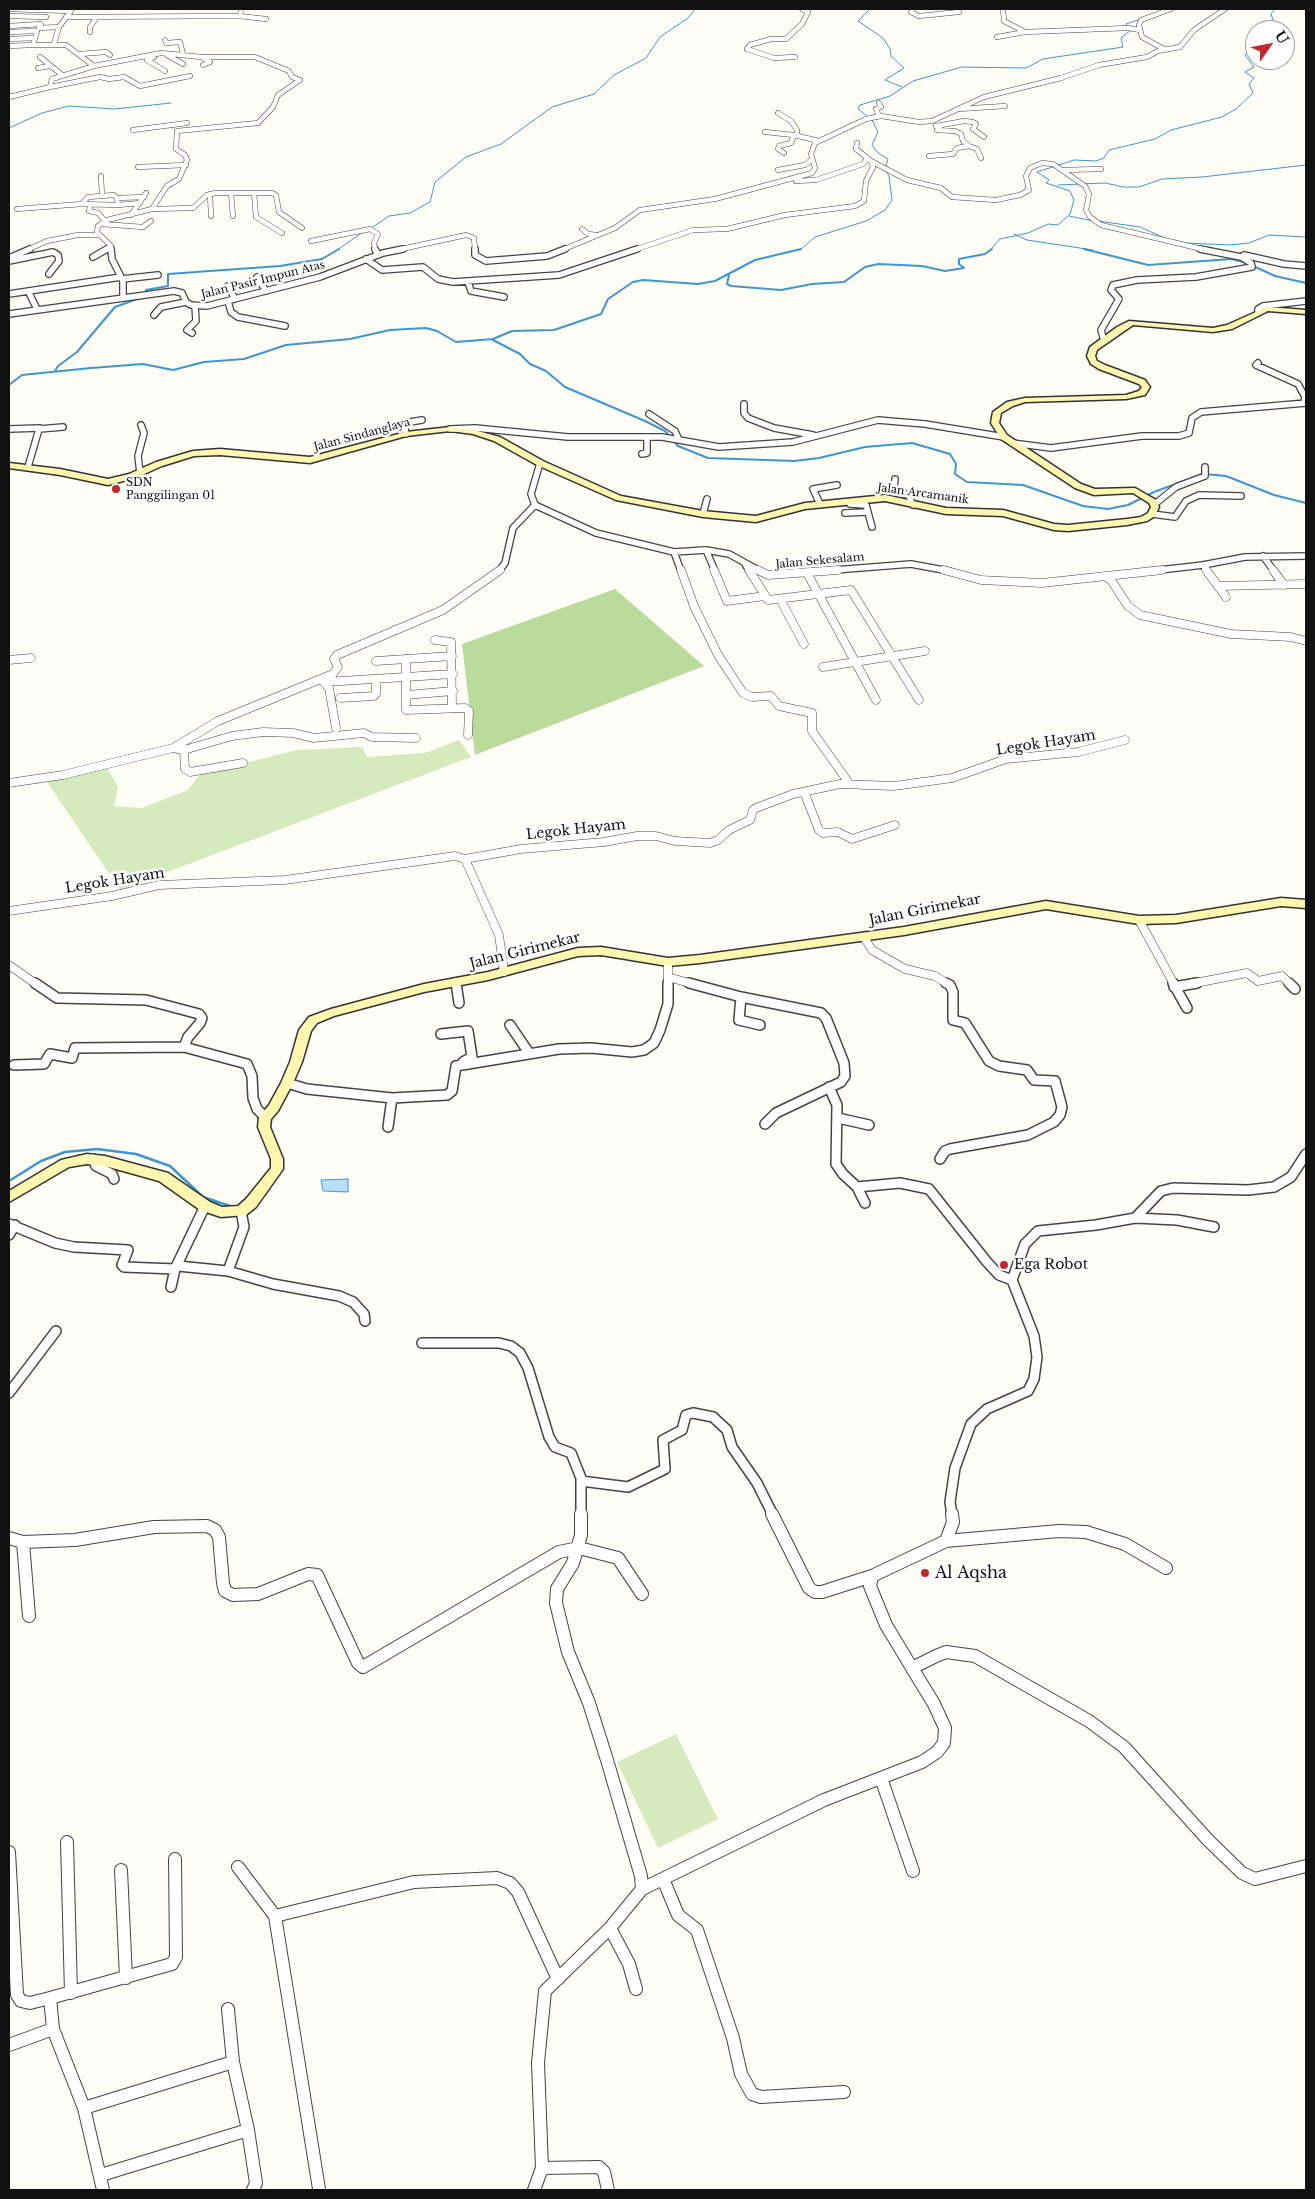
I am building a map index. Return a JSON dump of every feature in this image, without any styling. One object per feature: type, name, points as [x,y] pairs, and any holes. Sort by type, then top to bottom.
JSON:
[{"type":"street","points":[[9,9],[72,10]]},
{"type":"street","points":[[239,16],[242,9]]},
{"type":"street","points":[[795,58],[774,58],[747,49],[771,38],[786,39],[802,24],[808,12],[802,9]]},
{"type":"street","points":[[913,9],[910,11],[915,15],[959,12]]},
{"type":"street","points":[[922,9],[932,15]]},
{"type":"street","points":[[1003,9],[1004,22],[1025,32]]},
{"type":"street","points":[[1164,49],[1142,37],[1139,25],[1141,20],[1171,9]]},
{"type":"street","points":[[919,122],[934,120],[984,97],[1054,80],[1099,65],[1147,57],[1164,49],[1180,47],[1194,30],[1225,9]]},
{"type":"street","points":[[33,45],[39,28],[50,10]]},
{"type":"street","points":[[54,44],[59,27],[72,10]]},
{"type":"street","points":[[140,17],[141,11]]},
{"type":"street","points":[[9,16],[46,16]]},
{"type":"street","points":[[66,17],[239,16],[266,19]]},
{"type":"street","points":[[90,32],[90,27],[96,18]]},
{"type":"street","points":[[9,24],[34,24],[39,28]]},
{"type":"street","points":[[9,32],[59,27]]},
{"type":"street","points":[[997,37],[1025,32],[1140,30]]},
{"type":"street","points":[[9,39],[35,38]]},
{"type":"street","points":[[165,40],[166,43],[180,42],[183,54]]},
{"type":"street","points":[[9,51],[21,49],[24,45]]},
{"type":"street","points":[[9,46],[66,45],[94,66]]},
{"type":"street","points":[[80,54],[106,52],[110,55]]},
{"type":"street","points":[[165,70],[147,60],[165,54],[183,64]]},
{"type":"street","points":[[50,85],[52,79],[94,66],[165,54],[202,57],[256,57],[289,71],[292,77],[300,82],[278,96],[273,107],[258,123],[182,129],[177,132],[176,149],[187,157],[186,164],[181,176],[163,190],[152,209]]},
{"type":"street","points":[[40,57],[62,75]]},
{"type":"street","points":[[202,57],[210,62],[203,64]]},
{"type":"street","points":[[38,68],[50,66]]},
{"type":"street","points":[[9,91],[100,76],[109,79],[124,77],[140,86],[190,76]]},
{"type":"street","points":[[9,97],[50,85]]},
{"type":"street","points":[[879,103],[881,107],[876,109],[879,116]]},
{"type":"street","points":[[956,109],[1004,106]]},
{"type":"street","points":[[934,111],[944,114]]},
{"type":"street","points":[[778,113],[791,121],[797,130],[791,143],[779,146],[778,149],[784,154]]},
{"type":"street","points":[[582,229],[588,234],[597,236],[615,228],[640,210],[704,201],[812,173],[815,168],[811,160],[812,148],[819,141],[872,117],[879,116],[940,127],[970,122],[976,124],[973,129],[984,137]]},
{"type":"street","points":[[132,130],[205,122],[208,122],[209,127]]},
{"type":"street","points":[[940,127],[937,130],[953,131],[961,134],[963,141],[977,149],[981,158]]},
{"type":"street","points":[[765,132],[796,135],[819,141]]},
{"type":"street","points":[[857,143],[855,147],[870,160],[923,189]]},
{"type":"street","points":[[929,156],[952,154],[957,148],[969,146]]},
{"type":"street","points":[[778,170],[805,165],[811,160]]},
{"type":"street","points":[[784,180],[816,180],[860,166],[870,160]]},
{"type":"street","points":[[366,259],[382,270],[418,266],[438,280],[468,282],[558,275],[693,230],[727,229],[785,215],[849,208],[864,201],[866,181],[873,167],[870,160]]},
{"type":"street","points":[[907,180],[936,186],[952,197],[999,200],[1026,193],[1029,190],[1026,176],[1030,168],[1042,163],[1058,168],[1086,186],[1089,194],[1086,210],[1090,217],[1101,225],[1166,242],[1234,256],[1248,260],[1252,267],[1196,277],[1113,284],[1111,290],[1119,299],[1101,330],[1104,341]]},
{"type":"street","points":[[138,167],[186,164]]},
{"type":"street","points":[[1058,168],[1102,169]]},
{"type":"street","points":[[101,176],[102,196]]},
{"type":"street","points":[[231,192],[233,216]]},
{"type":"street","points":[[124,297],[121,278],[112,259],[111,246],[96,228],[103,222],[152,209],[193,208],[210,194],[231,192],[275,194],[279,212],[302,228]]},
{"type":"street","points":[[254,193],[256,217],[282,233]]},
{"type":"street","points":[[82,204],[88,194],[114,195],[117,198],[145,194],[131,215]]},
{"type":"street","points":[[210,194],[211,216]]},
{"type":"street","points":[[117,198],[118,205]]},
{"type":"street","points":[[17,209],[82,204],[90,206],[140,203]]},
{"type":"street","points":[[90,206],[89,211],[98,213],[103,222]]},
{"type":"street","points":[[103,222],[143,227],[147,226],[151,221]]},
{"type":"street","points":[[311,241],[370,229],[378,234],[374,243],[375,252],[378,255]]},
{"type":"street","points":[[9,259],[47,241],[78,235],[100,235]]},
{"type":"street","name":"Jalan Pasir Impun Atas","points":[[9,314],[174,290],[184,295],[186,302],[195,306],[228,301],[320,278],[378,255],[466,235],[474,238],[475,255],[480,259],[491,261],[547,256],[597,236]]},
{"type":"street","points":[[93,257],[111,246]]},
{"type":"street","points":[[9,259],[53,252],[58,255],[59,261],[48,274]]},
{"type":"street","points":[[1234,256],[1247,255],[1281,264],[1306,266]]},
{"type":"street","points":[[9,294],[121,278],[158,275]]},
{"type":"street","points":[[257,276],[266,291]]},
{"type":"street","points":[[468,282],[471,291],[504,297]]},
{"type":"street","points":[[228,286],[235,299]]},
{"type":"street","points":[[30,295],[37,309]]},
{"type":"street","points":[[228,301],[231,312],[238,316],[285,326]]},
{"type":"street","points":[[1258,312],[1258,309],[1263,306],[1306,301]]},
{"type":"street","points":[[154,315],[161,307],[186,302]]},
{"type":"street","points":[[192,333],[187,330],[196,321],[195,306]]},
{"type":"street","points":[[1155,504],[1143,494],[1135,491],[1094,492],[1086,490],[1004,437],[998,430],[994,419],[997,412],[1010,404],[1039,399],[1126,397],[1142,393],[1146,389],[1146,384],[1135,378],[1110,371],[1094,362],[1090,356],[1091,352],[1104,341],[1132,323],[1213,330],[1229,327],[1258,312],[1274,308],[1306,312]]},
{"type":"street","points":[[1012,443],[1051,448],[1142,436],[1179,436],[1189,433],[1192,418],[1201,412],[1305,403],[1305,397],[1298,384],[1256,366],[1258,363]]},
{"type":"street","points":[[744,404],[744,413],[752,419],[781,430],[814,435]]},
{"type":"street","points":[[649,414],[675,431],[680,440]]},
{"type":"street","points":[[406,434],[404,423],[422,420]]},
{"type":"street","points":[[450,429],[476,428],[568,437],[647,437],[680,440],[719,448],[793,442],[814,435],[878,420],[925,424],[1004,437]]},
{"type":"street","points":[[140,473],[138,456],[144,433],[141,425]]},
{"type":"street","points":[[9,429],[63,427]]},
{"type":"street","points":[[28,467],[40,428]]},
{"type":"street","name":"Jalan Sindanglaya","points":[[9,466],[28,467],[108,482],[140,473],[172,459],[208,452],[310,460],[406,434],[450,429],[485,434],[540,463]]},
{"type":"street","points":[[642,454],[647,453],[647,437]]},
{"type":"street","points":[[9,783],[63,775],[173,748],[218,721],[322,681],[337,671],[337,664],[334,659],[343,651],[370,642],[398,627],[443,610],[498,573],[504,563],[513,528],[536,506],[531,494],[540,463]]},
{"type":"street","name":"Jalan Arcamanik","points":[[540,463],[618,498],[741,519],[756,518],[820,504],[885,498],[912,505],[957,512],[1003,513],[1054,527],[1068,528],[1137,521],[1152,514]]},
{"type":"street","points":[[1205,467],[1205,476],[1176,487],[1155,504],[1152,514],[1175,517],[1186,501],[1199,495],[1241,496]]},
{"type":"street","points":[[895,479],[894,488],[909,496],[912,505]]},
{"type":"street","points":[[820,504],[813,489],[837,484]]},
{"type":"street","points":[[703,514],[707,499]]},
{"type":"street","points":[[838,502],[841,504],[865,504],[872,527]]},
{"type":"street","name":"Jalan Sekesalam","points":[[536,506],[596,533],[674,552],[706,550],[729,554],[768,575],[911,564],[935,567],[987,580],[1042,583],[1203,565],[1239,558],[1306,556]]},
{"type":"street","points":[[845,513],[868,512]]},
{"type":"street","points":[[706,550],[727,600],[731,602],[765,596]]},
{"type":"street","points":[[674,552],[694,606],[718,654],[743,693],[752,697],[771,696],[779,706],[812,712],[812,731],[849,784]]},
{"type":"street","points":[[1263,556],[1284,585]]},
{"type":"street","points":[[744,562],[768,600],[851,590],[919,700]]},
{"type":"street","points":[[1203,565],[1220,586],[1226,597]]},
{"type":"street","points":[[807,573],[876,700]]},
{"type":"street","points":[[1104,576],[1111,580],[1121,592],[1128,606],[1140,615],[1251,637],[1290,637],[1306,641]]},
{"type":"street","points":[[1220,586],[1306,584]]},
{"type":"street","points":[[780,599],[804,644]]},
{"type":"street","points":[[435,640],[451,642],[453,674],[452,708]]},
{"type":"street","points":[[823,667],[925,651]]},
{"type":"street","points":[[376,661],[452,656]]},
{"type":"street","points":[[9,660],[31,658]]},
{"type":"street","points":[[406,659],[406,710],[465,708],[470,711],[468,735]]},
{"type":"street","points":[[322,681],[453,674]]},
{"type":"street","points":[[340,698],[372,696],[376,694],[376,679]]},
{"type":"street","points":[[322,681],[329,688],[336,728]]},
{"type":"street","points":[[406,695],[453,691]]},
{"type":"street","points":[[173,748],[184,750],[232,736],[263,732],[293,733],[314,738],[364,733],[372,737],[416,738]]},
{"type":"street","name":"Legok Hayam","points":[[9,911],[112,896],[159,885],[285,880],[455,856],[465,859],[472,856],[521,849],[604,842],[637,836],[656,836],[675,841],[710,843],[750,820],[753,810],[760,805],[804,792],[849,784],[894,786],[952,778],[1006,759],[1078,752],[1125,740]]},
{"type":"street","points":[[184,750],[185,769],[190,772],[243,763]]},
{"type":"street","points":[[804,792],[819,830],[823,833],[838,832],[852,839],[895,825]]},
{"type":"street","points":[[465,859],[499,935],[504,972]]},
{"type":"street","name":"Jalan Girimekar","points":[[265,1117],[274,1108],[287,1083],[296,1062],[305,1030],[313,1020],[424,988],[504,972],[591,950],[668,962],[864,937],[1046,905],[1138,920],[1176,919],[1281,902],[1306,904]]},
{"type":"street","points":[[1138,920],[1187,1008]]},
{"type":"street","points":[[864,937],[864,941],[872,950],[905,969],[935,976],[950,986],[953,992],[953,1020],[965,1023],[988,1061],[1000,1066],[1027,1070],[1034,1080],[1055,1081],[1062,1107],[1060,1115],[1054,1122],[1028,1135],[950,1149],[945,1151],[940,1159]]},
{"type":"street","points":[[456,1066],[529,1053],[591,1048],[632,1052],[648,1048],[654,1043],[660,1030],[668,1004],[668,962]]},
{"type":"street","points":[[9,964],[56,998],[146,1000],[199,1014],[202,1018],[200,1023],[188,1037],[184,1047]]},
{"type":"street","points":[[1174,987],[1247,973],[1258,981],[1282,976],[1295,988]]},
{"type":"street","points":[[668,977],[741,997],[824,1015],[844,1063],[845,1076],[841,1082],[776,1113],[765,1124]]},
{"type":"street","points":[[456,982],[459,1003]]},
{"type":"street","points":[[741,997],[739,1020],[760,1025]]},
{"type":"street","points":[[510,1025],[529,1053]]},
{"type":"street","points":[[441,1034],[468,1032],[472,1057],[456,1066]]},
{"type":"street","points":[[9,1198],[66,1163],[93,1159],[163,1177],[205,1206],[221,1212],[242,1211],[272,1178],[277,1169],[277,1159],[264,1127],[265,1117],[257,1109],[253,1098],[252,1076],[247,1064],[184,1047],[75,1048],[72,1058],[50,1054],[44,1064],[14,1065]]},
{"type":"street","points":[[287,1083],[307,1089],[392,1098],[447,1095],[452,1091],[456,1066]]},
{"type":"street","points":[[828,1087],[837,1105],[836,1164],[843,1174],[857,1187],[865,1203]]},
{"type":"street","points":[[388,1127],[392,1098]]},
{"type":"street","points":[[838,1118],[869,1126]]},
{"type":"street","points":[[1135,1218],[1160,1191],[1173,1188],[1248,1190],[1274,1187],[1291,1177],[1301,1158],[1306,1154]]},
{"type":"street","points":[[93,1159],[96,1166],[112,1174],[114,1179]]},
{"type":"street","points":[[857,1187],[916,1184],[929,1189],[999,1275],[1012,1280]]},
{"type":"street","points":[[171,1287],[176,1268],[205,1206]]},
{"type":"street","points":[[228,1271],[242,1233],[244,1218],[242,1211]]},
{"type":"street","points":[[946,1541],[953,1522],[950,1502],[955,1468],[971,1424],[987,1409],[1028,1391],[1034,1379],[1037,1357],[1034,1336],[1012,1280],[1025,1244],[1038,1231],[1096,1225],[1135,1218],[1177,1220],[1214,1227]]},
{"type":"street","points":[[9,1235],[12,1224],[54,1243],[74,1247],[128,1250],[122,1265],[124,1267],[228,1271],[273,1284],[339,1296],[354,1302],[364,1314],[365,1321]]},
{"type":"street","points":[[9,1393],[56,1331]]},
{"type":"street","points":[[422,1342],[499,1343],[511,1346],[520,1353],[528,1368],[540,1400],[549,1437],[555,1447],[571,1454],[581,1481],[583,1514],[579,1548],[557,1589],[556,1603],[568,1652],[589,1703],[607,1760],[642,1889]]},
{"type":"street","points":[[581,1481],[628,1487],[665,1470],[663,1440],[682,1430],[686,1415],[693,1414],[713,1417],[727,1430],[732,1447],[757,1483],[809,1588],[815,1592],[822,1592],[872,1576],[946,1541],[1059,1531],[1086,1532],[1125,1544],[1166,1568]]},
{"type":"street","points":[[9,1538],[23,1542],[75,1540],[154,1527],[208,1526],[215,1530],[219,1537],[223,1583],[226,1591],[233,1595],[258,1594],[308,1574],[317,1575],[358,1663],[363,1667],[370,1665],[408,1639],[450,1617],[508,1580],[559,1552],[579,1548],[618,1558],[642,1594]]},
{"type":"street","points":[[23,1542],[28,1616]]},
{"type":"street","points":[[534,2190],[542,2168],[538,2063],[545,1991],[610,1928],[642,1889],[824,1800],[922,1762],[937,1752],[944,1743],[945,1728],[941,1718],[880,1611],[870,1586],[872,1576]]},
{"type":"street","points":[[912,1668],[946,1652],[957,1652],[975,1656],[999,1668],[1089,1721],[1124,1747],[1208,1840],[1242,1873],[1255,1879],[1306,1866]]},
{"type":"street","points":[[881,1778],[913,1871]]},
{"type":"street","points":[[66,1842],[71,1993]]},
{"type":"street","points":[[9,1852],[13,1988],[24,2003],[71,1993],[172,1964],[176,1957],[175,1859]]},
{"type":"street","points":[[238,1867],[275,1916],[319,2190]]},
{"type":"street","points":[[120,1870],[126,1978]]},
{"type":"street","points":[[275,1916],[414,1882],[497,1878],[510,1883],[518,1892],[558,1979]]},
{"type":"street","points":[[663,1879],[678,1915],[697,1930],[732,2038],[741,2074],[752,2094],[761,2097],[844,2092]]},
{"type":"street","points":[[610,1928],[629,1964],[636,1990]]},
{"type":"street","points":[[50,1998],[53,2029],[84,2108],[103,2190]]},
{"type":"street","points":[[228,2008],[233,2062],[248,2130],[256,2183],[253,2190]]},
{"type":"street","points":[[9,2045],[53,2029]]},
{"type":"street","points":[[84,2108],[233,2062]]},
{"type":"street","points":[[101,2175],[248,2130]]},
{"type":"street","points":[[542,2168],[575,2169],[598,2167],[604,2172],[608,2190]]},
{"type":"green space","points":[[615,589],[704,666],[475,755],[462,644]]},
{"type":"green space","points":[[459,740],[471,757],[120,890],[47,782],[107,767],[118,787],[114,806],[142,808],[188,790],[200,774],[297,750],[362,747],[367,757],[425,753]]},
{"type":"green space","points":[[676,1734],[718,1819],[658,1848],[617,1762]]},
{"type":"water","points":[[348,1179],[348,1192],[323,1191],[321,1180]]},
{"type":"waterway","points":[[370,229],[389,216],[410,213],[430,202],[435,182],[466,157],[501,144],[552,107],[594,94],[614,75],[646,58],[660,37],[688,18],[695,9]]},
{"type":"waterway","points":[[870,9],[858,21],[883,38],[890,49],[891,56],[904,68],[885,80],[902,87]]},
{"type":"waterway","points":[[1153,15],[1166,9]]},
{"type":"waterway","points":[[1273,20],[1271,14],[1275,9]]},
{"type":"waterway","points":[[800,250],[815,237],[866,221],[885,210],[892,200],[889,176],[885,169],[888,159],[878,153],[872,145],[878,132],[872,120],[858,109],[860,105],[890,96],[913,81],[962,67],[1026,68],[1043,59],[1123,47],[1121,38],[1131,30],[1126,24],[1141,19]]},
{"type":"waterway","points":[[1017,235],[1028,233],[1048,224],[1058,225],[1070,214],[1074,200],[1070,191],[1046,183],[1049,180],[1037,172],[1074,160],[1096,161],[1104,158],[1109,150],[1155,139],[1171,130],[1222,117],[1236,109],[1253,93],[1249,84],[1254,78],[1245,72],[1249,70]]},
{"type":"waterway","points":[[9,128],[42,113],[69,106],[114,109],[171,103]]},
{"type":"waterway","points":[[1058,185],[1105,183],[1124,187],[1139,187],[1162,179],[1202,177],[1306,165]]},
{"type":"waterway","points":[[1069,216],[1093,221]]},
{"type":"waterway","points":[[1098,221],[1140,227],[1167,239]]},
{"type":"waterway","points":[[337,250],[363,232]]},
{"type":"waterway","points":[[990,250],[1000,239],[1017,235]]},
{"type":"waterway","points":[[1017,235],[1027,240],[1093,250]]},
{"type":"waterway","points":[[1187,243],[1229,245],[1249,243],[1269,235],[1306,237]]},
{"type":"waterway","points":[[146,295],[146,290],[168,286],[168,274],[280,266],[322,259],[339,249]]},
{"type":"waterway","points":[[9,385],[22,375],[91,368],[143,364],[173,370],[204,362],[244,359],[286,345],[350,339],[390,330],[426,328],[437,331],[456,342],[493,339],[512,331],[554,330],[601,314],[608,299],[633,282],[643,280],[698,284],[715,281],[755,260],[801,249]]},
{"type":"waterway","points":[[729,275],[727,284],[731,286],[781,290],[812,284],[844,282],[865,267],[878,264],[922,266],[945,271],[964,268],[959,264],[959,259],[985,254],[992,249]]},
{"type":"waterway","points":[[1084,249],[1148,265],[1231,259],[1244,262]]},
{"type":"waterway","points":[[1253,266],[1275,276],[1306,283]]},
{"type":"waterway","points":[[55,371],[58,366],[77,352],[115,307],[140,298]]},
{"type":"waterway","points":[[493,340],[520,354],[530,364],[546,371],[565,387],[645,421],[665,431],[678,446],[708,458],[795,461],[819,458],[865,447],[912,443],[950,454],[956,464],[955,474],[967,482],[1023,485],[1083,506],[1108,509],[1128,505],[1154,492],[1200,475]]},
{"type":"waterway","points":[[1205,474],[1226,476],[1274,495],[1306,503]]},
{"type":"waterway","points":[[9,1181],[41,1161],[65,1152],[97,1149],[136,1154],[170,1166],[203,1197],[233,1207]]},
{"type":"place","name":"SDN Panggilingan 01","points":[[116,489]]},
{"type":"place","name":"Ega Robot","points":[[1004,1265]]},
{"type":"place","name":"Al Aqsha","points":[[925,1573]]}]
